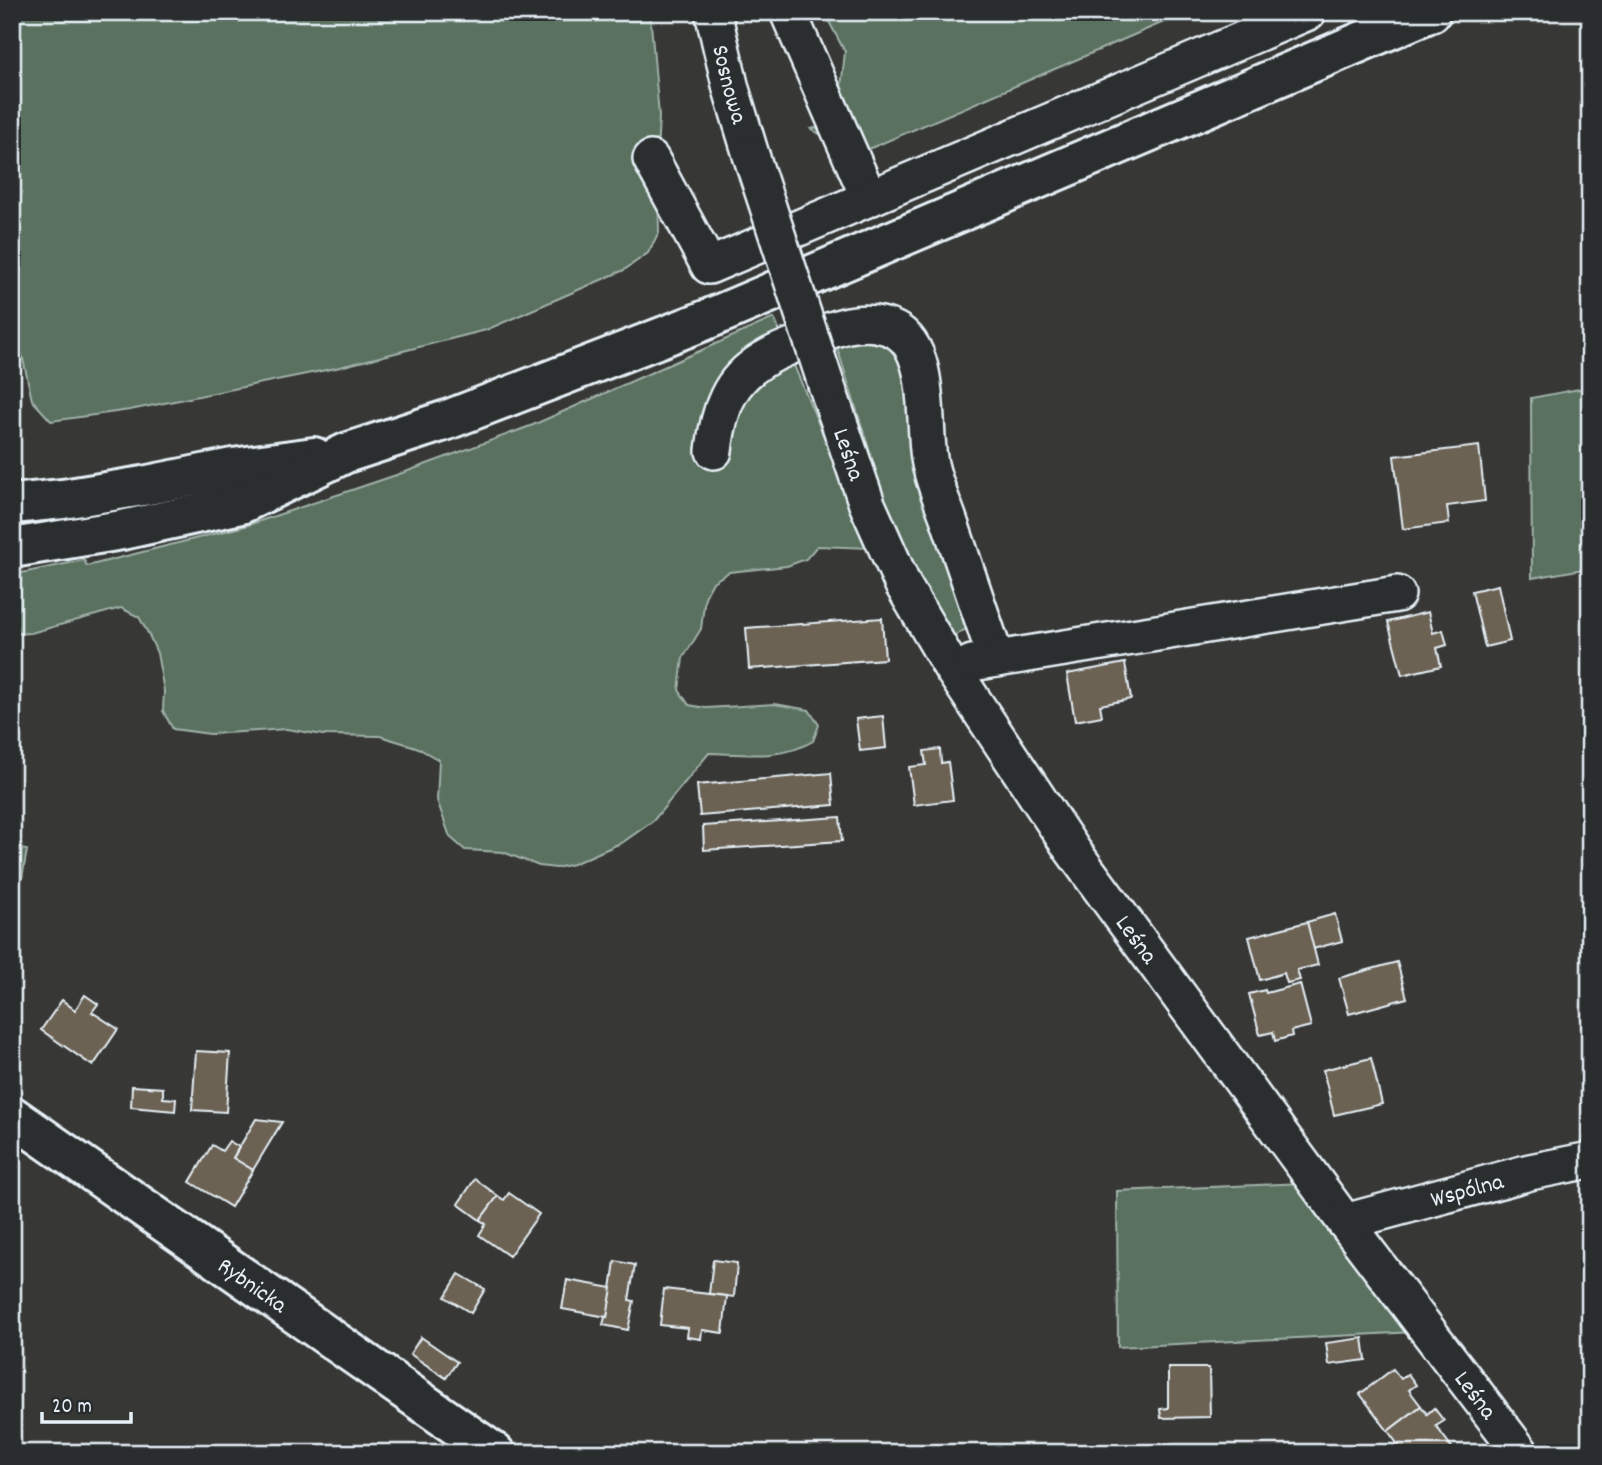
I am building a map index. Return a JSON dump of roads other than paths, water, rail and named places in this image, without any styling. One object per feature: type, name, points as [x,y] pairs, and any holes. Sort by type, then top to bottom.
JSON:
[{"type":"main road","points":[[12,548],[122,530],[241,504],[346,453],[447,420],[701,322],[1431,12]]},
{"type":"main road","points":[[12,504],[63,499],[233,468],[346,453]]},
{"type":"main road","name":"Rybnicka","points":[[12,1116],[495,1453]]},
{"type":"street","name":"Sosnowa","points":[[713,12],[731,89],[751,155],[826,384]]},
{"type":"street","points":[[788,12],[869,198]]},
{"type":"street","points":[[651,159],[709,266],[1308,12]]},
{"type":"street","points":[[714,451],[717,421],[725,399],[743,373],[772,353],[849,323],[874,324],[896,330],[913,345],[922,375],[929,460],[996,659]]},
{"type":"street","name":"Leśna","points":[[826,384],[867,504],[903,585],[951,667],[1073,851],[1345,1222],[1521,1453]]},
{"type":"street","points":[[951,667],[1397,594]]},
{"type":"street","name":"Wspólna","points":[[1345,1222],[1530,1172],[1590,1160]]}]
